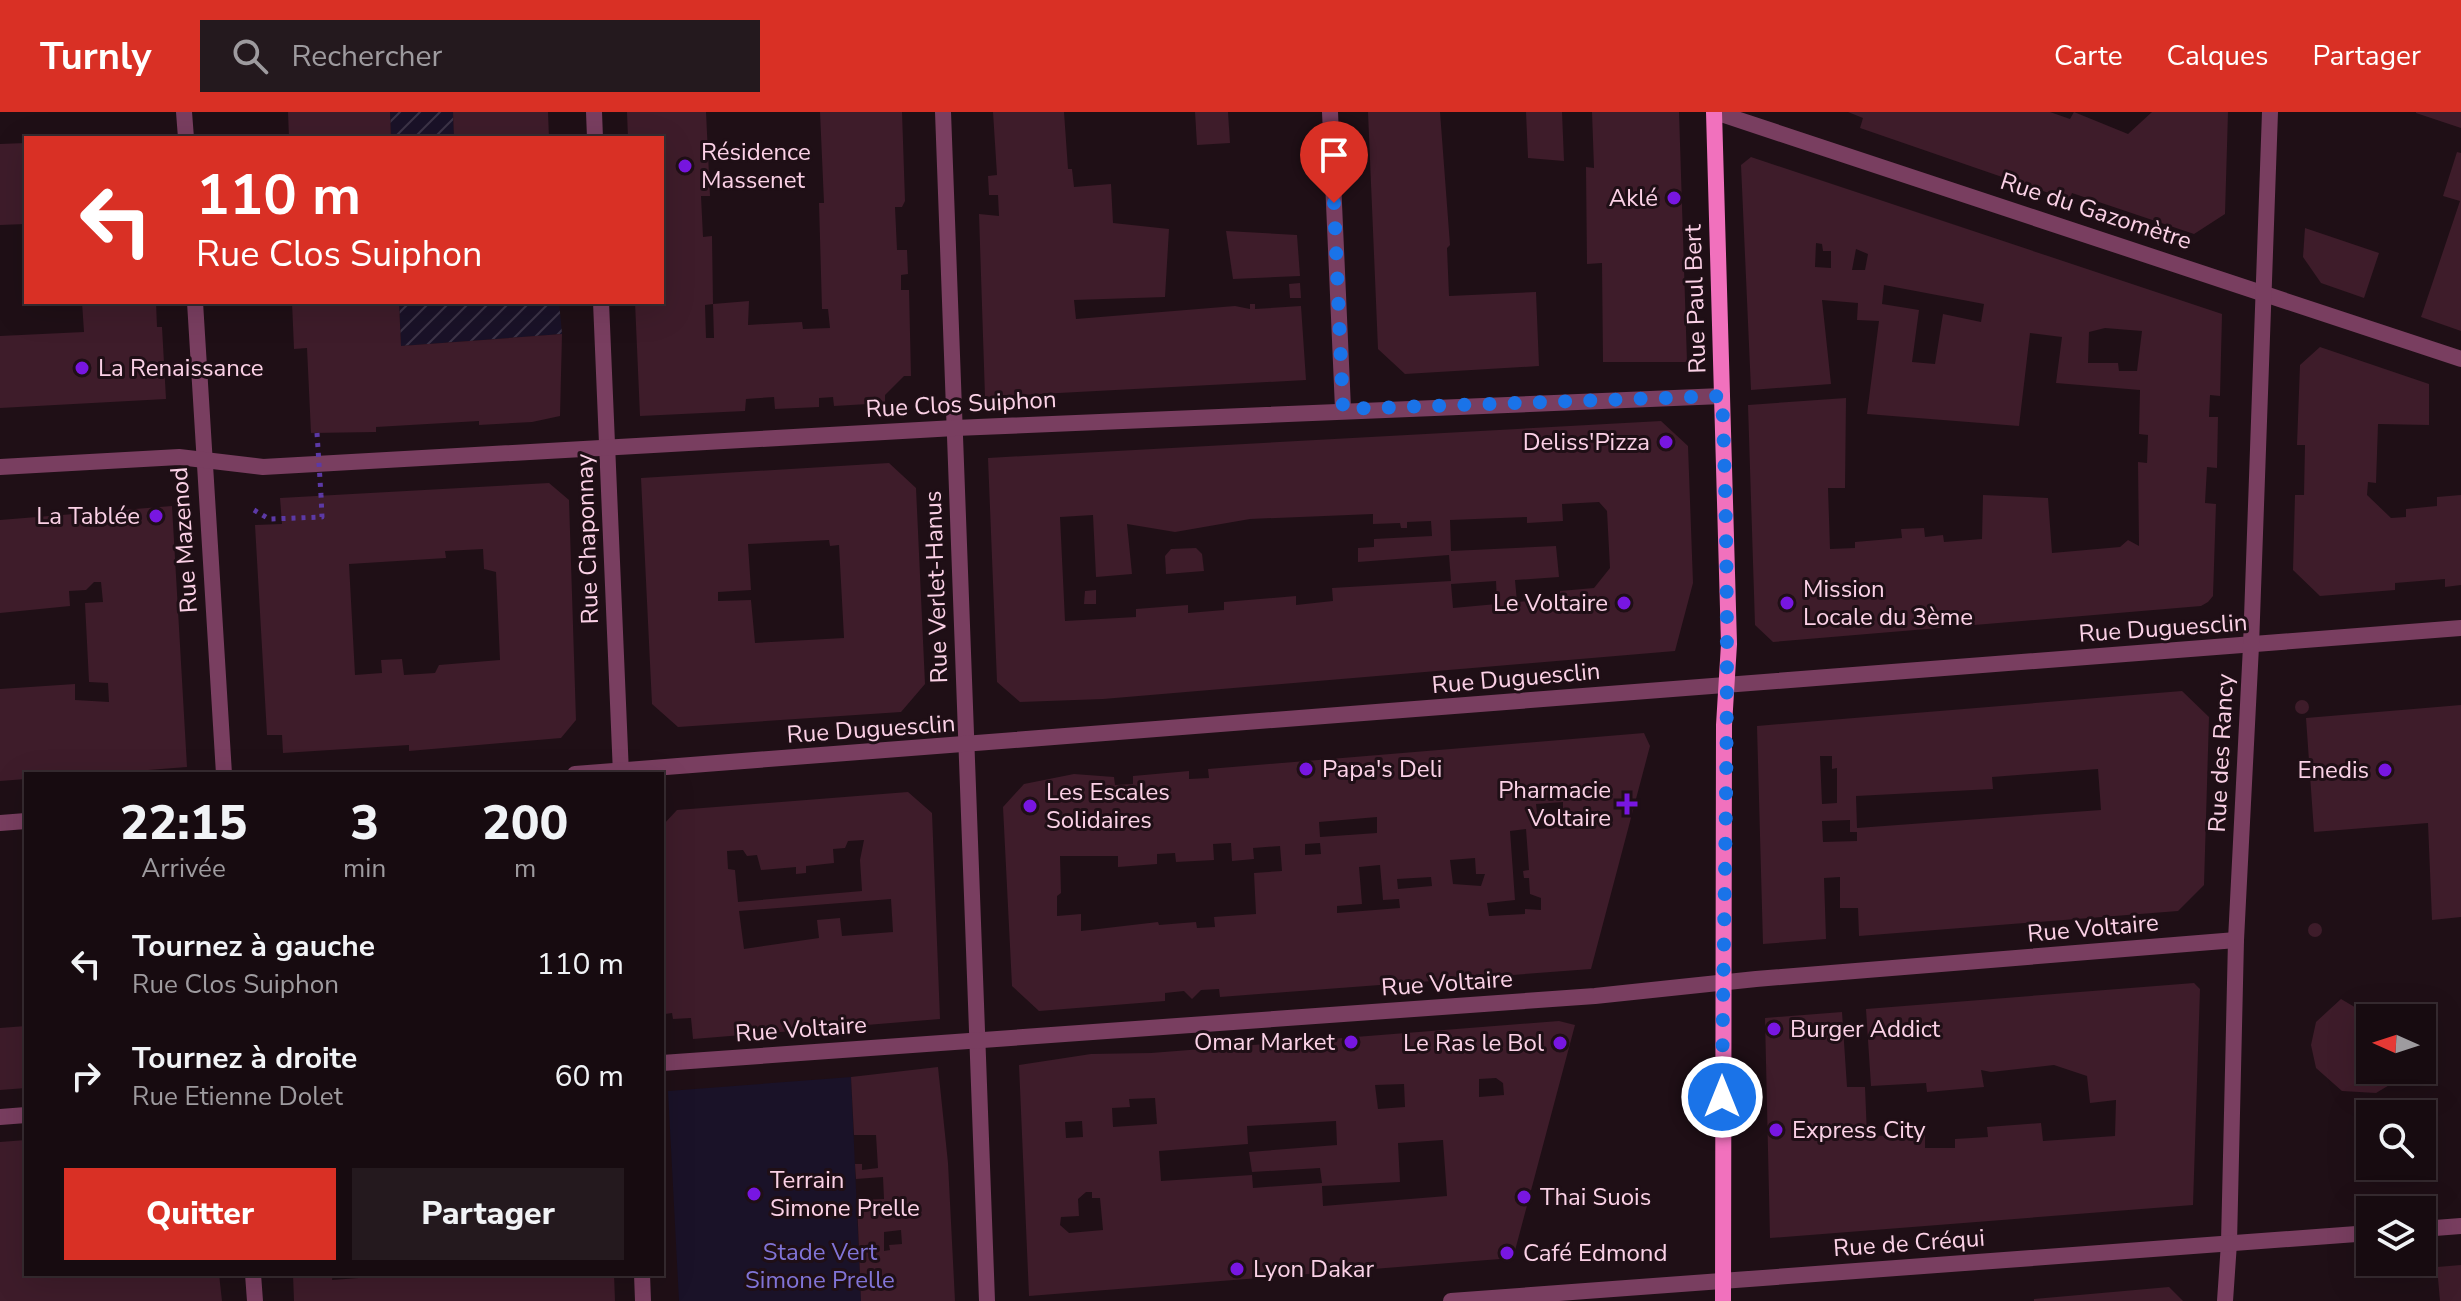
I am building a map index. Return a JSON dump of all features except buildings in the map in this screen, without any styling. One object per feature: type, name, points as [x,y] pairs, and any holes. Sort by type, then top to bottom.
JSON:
[{"type":"street","points":[[184,112],[186,136]]},
{"type":"street","points":[[594,112],[595,136]]},
{"type":"street","name":"Rue Verlet-Hanus","points":[[943,112],[987,1301]]},
{"type":"street","points":[[1330,112],[1343,409]]},
{"type":"street","name":"Rue du Gazomètre","points":[[1714,112],[2461,359]]},
{"type":"street","name":"Rue Paul Bert","points":[[1714,112],[1727,683],[1723,1301]]},
{"type":"street","name":"Rue des Rancy","points":[[2225,1301],[2236,940],[2251,646],[2270,112]]},
{"type":"street","name":"Rue Mazenod","points":[[195,304],[224,772]]},
{"type":"street","name":"Rue Chaponnay","points":[[601,304],[621,772]]},
{"type":"street","name":"Rue Clos Suiphon","points":[[0,467],[179,457],[263,467],[1343,409],[1722,396]]},
{"type":"street","name":"Rue Duguesclin","points":[[621,772],[1727,683],[2461,628]]},
{"type":"street","points":[[0,823],[24,821]]},
{"type":"street","name":"Rue Voltaire","points":[[664,1063],[1595,996],[1723,982],[2236,940]]},
{"type":"street","points":[[0,1117],[24,1115]]},
{"type":"street","points":[[2436,1228],[2461,1226]]},
{"type":"street","name":"Rue de Créqui","points":[[1451,1301],[2356,1234]]},
{"type":"street","points":[[253,1276],[255,1301]]},
{"type":"street","points":[[642,1276],[643,1301]]},
{"type":"path","points":[[254,510],[269,519],[322,517],[317,433]]},
{"type":"green space","points":[[390,112],[453,112],[454,136],[391,136]]},
{"type":"green space","points":[[399,304],[559,304],[562,334],[401,346]]},
{"type":"green space","name":"Stade Vert Simone Prelle","points":[[851,1077],[861,1301],[679,1301],[668,1091]]},
{"type":"place","name":"Résidence Massenet","points":[[685,166]]},
{"type":"place","name":"Aklé","points":[[1674,198]]},
{"type":"place","name":"La Renaissance","points":[[82,368]]},
{"type":"place","name":"Deliss'Pizza","points":[[1666,442]]},
{"type":"place","name":"La Tablée","points":[[156,516]]},
{"type":"place","name":"Le Voltaire","points":[[1624,603]]},
{"type":"place","name":"Mission Locale du 3ème","points":[[1787,603]]},
{"type":"place","name":"Papa's Deli","points":[[1306,769]]},
{"type":"place","name":"Enedis","points":[[2385,770]]},
{"type":"place","name":"Pharmacie Voltaire","points":[[1627,804]]},
{"type":"place","name":"Les Escales Solidaires","points":[[1030,806]]},
{"type":"place","name":"Burger Addict","points":[[1774,1029]]},
{"type":"place","name":"Omar Market","points":[[1351,1042]]},
{"type":"place","name":"Le Ras le Bol","points":[[1560,1043]]},
{"type":"place","name":"Express City","points":[[1776,1130]]},
{"type":"place","name":"Terrain Simone Prelle","points":[[754,1194]]},
{"type":"place","name":"Thai Suois","points":[[1524,1197]]},
{"type":"place","name":"Café Edmond","points":[[1507,1253]]},
{"type":"place","name":"Lyon Dakar","points":[[1237,1269]]},
{"type":"route","points":[[1334,203],[1343,409],[1722,396],[1729,644],[1724,725],[1722,1097]]}]
